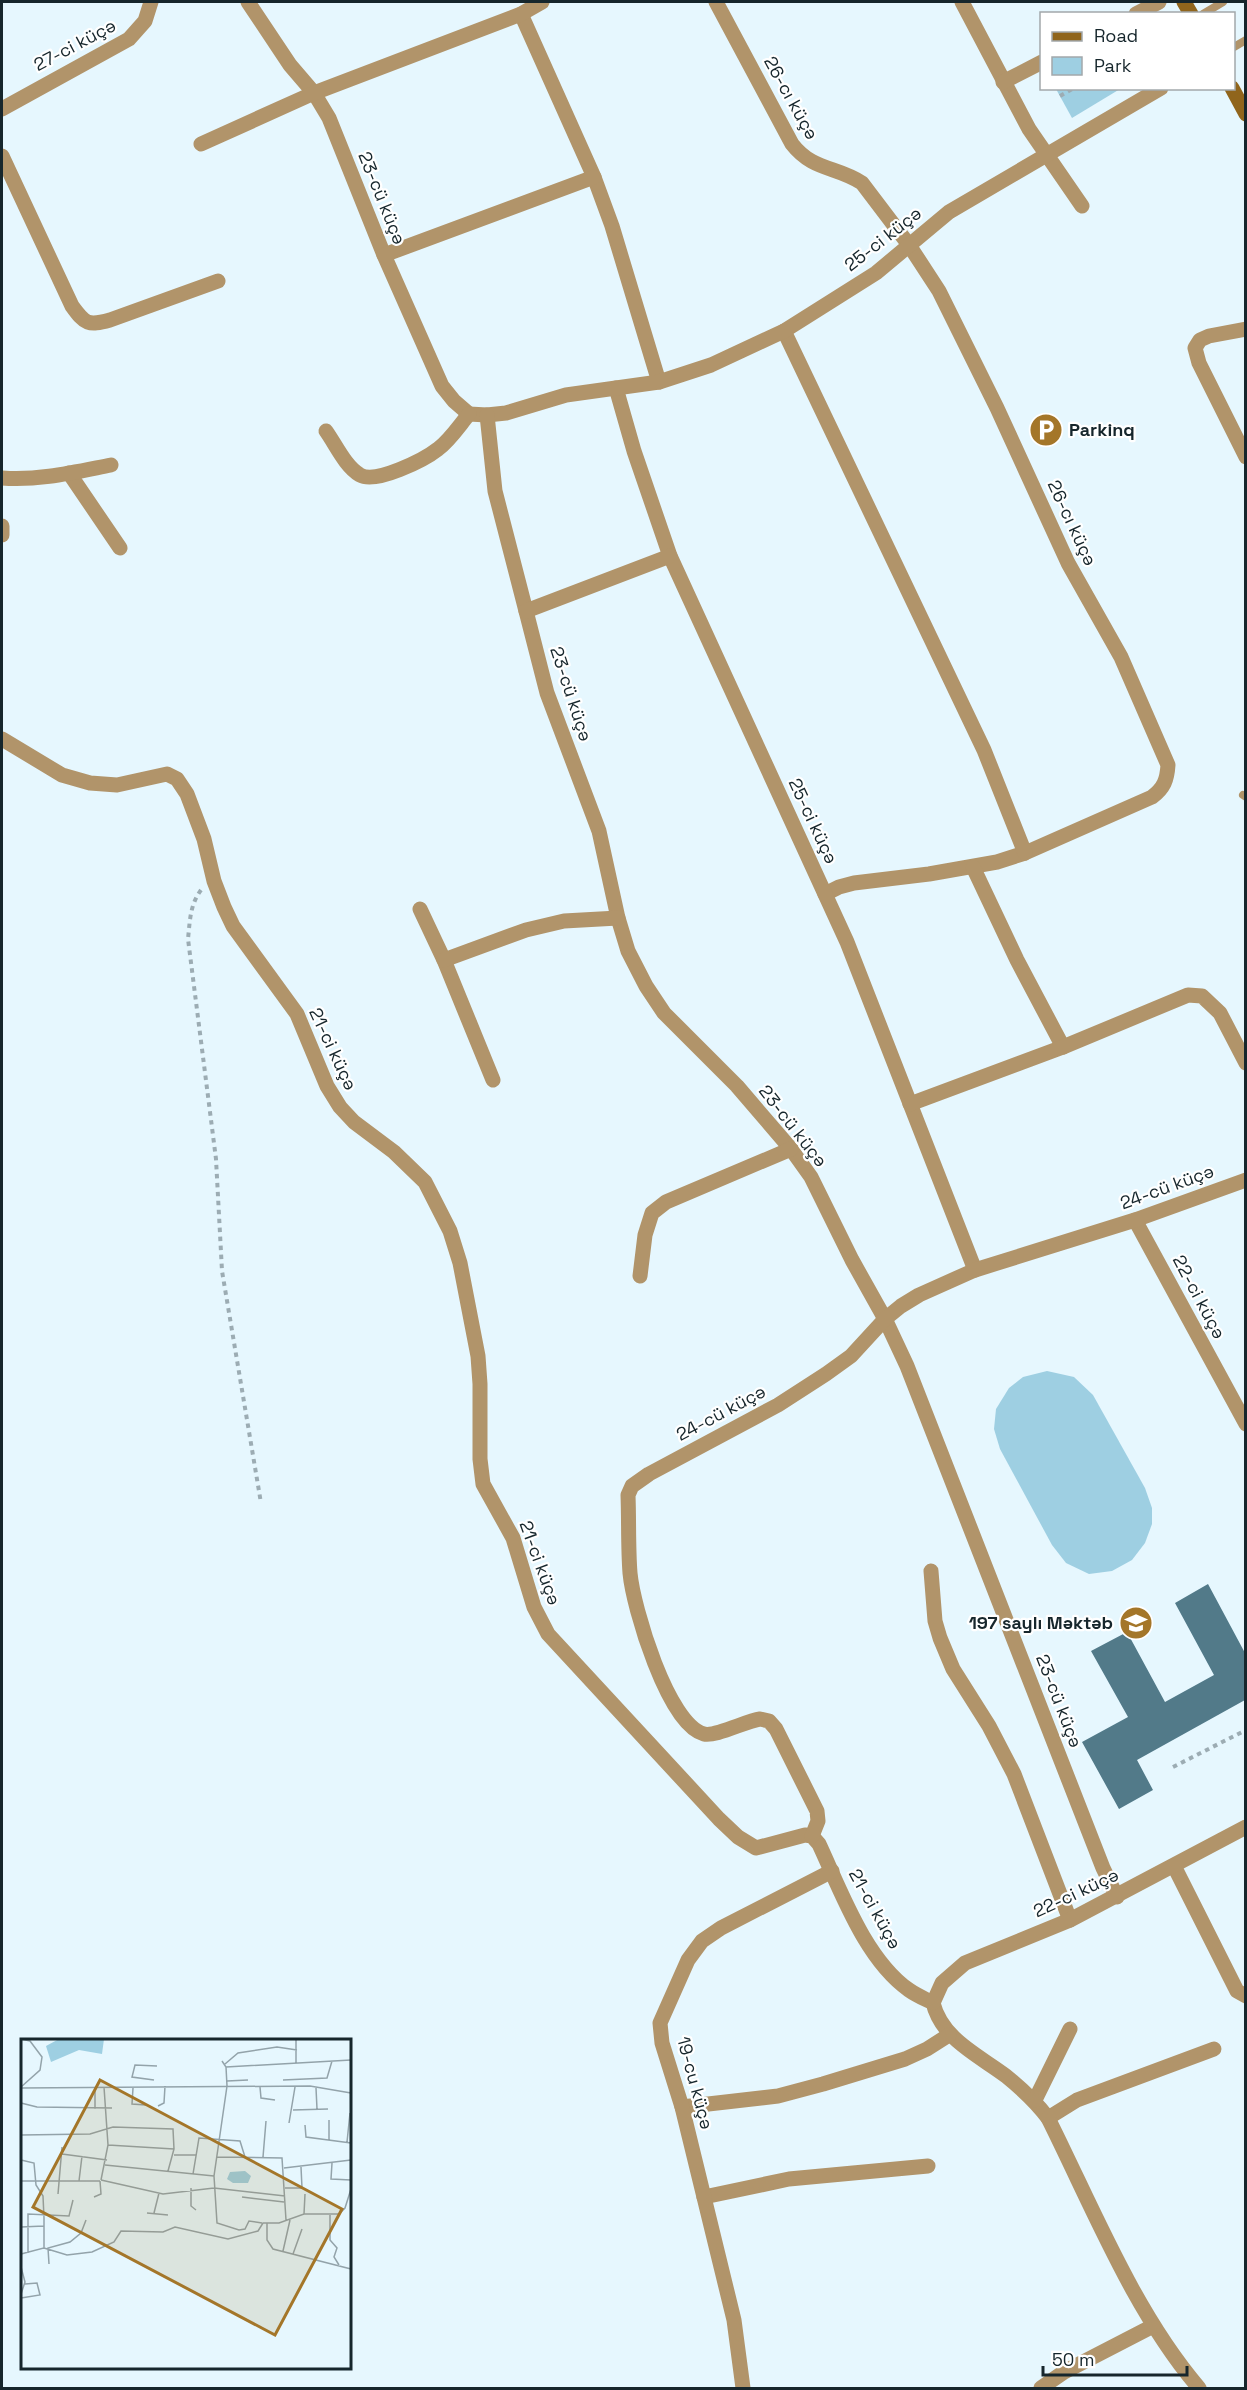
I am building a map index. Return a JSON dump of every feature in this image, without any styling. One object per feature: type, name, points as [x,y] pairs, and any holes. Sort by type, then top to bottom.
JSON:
[{"type":"main road","points":[[1233,90],[1245,114]]},
{"type":"street","name":"27-ci küçə","points":[[2,109],[129,39],[145,21],[151,2]]},
{"type":"street","name":"23-cü küçə","points":[[248,2],[290,65],[314,93],[329,118],[384,255],[442,386],[469,414]]},
{"type":"street","points":[[201,144],[314,93],[521,14],[542,2]]},
{"type":"street","name":"26-cı küçə","points":[[716,2],[792,144],[812,163],[853,177],[862,183],[909,244],[939,291],[978,368],[1068,562],[1121,657],[1168,765],[1167,777],[1162,789],[1152,797],[1025,853],[973,867],[855,883],[825,894]]},
{"type":"street","points":[[962,2],[1045,156],[1082,206]]},
{"type":"street","points":[[1140,12],[1159,2]]},
{"type":"street","points":[[521,14],[594,177],[612,226],[659,382]]},
{"type":"street","points":[[1004,82],[1040,63]]},
{"type":"street","name":"25-ci küçə","points":[[469,414],[486,416],[506,413],[566,395],[659,382],[711,365],[784,331],[893,261],[909,244],[950,212],[1158,90]]},
{"type":"street","points":[[2,156],[72,306],[82,320],[94,324],[110,320],[218,280]]},
{"type":"street","points":[[384,255],[594,177]]},
{"type":"street","points":[[1245,329],[1209,336],[1200,340],[1195,348],[1199,363],[1245,457]]},
{"type":"street","points":[[784,331],[984,750],[1025,853]]},
{"type":"street","name":"25-ci küçə","points":[[616,388],[634,451],[670,556],[847,942],[975,1270]]},
{"type":"street","points":[[326,430],[351,468],[363,476],[376,478],[414,463],[438,450],[469,414]]},
{"type":"street","name":"23-cü küçə","points":[[486,416],[495,491],[547,693],[599,831],[618,918],[628,951],[646,986],[664,1013],[737,1086],[791,1149],[811,1177],[885,1319],[907,1366],[1103,1868],[1117,1896]]},
{"type":"street","points":[[2,478],[16,479],[69,473],[111,465]]},
{"type":"street","points":[[69,473],[120,548]]},
{"type":"street","points":[[2,526],[2,535]]},
{"type":"street","points":[[526,611],[670,556]]},
{"type":"street","name":"21-ci küçə","points":[[2,740],[62,775],[90,783],[117,785],[167,774],[177,779],[187,794],[204,839],[214,881],[233,926],[297,1014],[327,1086],[340,1107],[354,1122],[394,1152],[425,1182],[447,1223],[460,1263],[478,1356],[480,1459],[483,1484],[513,1538],[534,1607],[548,1634],[738,1837],[756,1848],[799,1836],[812,1836],[819,1844],[863,1935],[883,1965],[908,1989],[933,2003]]},
{"type":"street","points":[[973,867],[1017,960],[1064,1047]]},
{"type":"street","points":[[420,909],[444,960],[493,1080]]},
{"type":"street","points":[[444,960],[526,930],[564,921],[618,918]]},
{"type":"street","points":[[910,1104],[1064,1047],[1188,995],[1202,996],[1220,1012],[1245,1063]]},
{"type":"street","points":[[640,1276],[645,1235],[652,1213],[666,1202],[791,1149]]},
{"type":"street","name":"24-cü küçə","points":[[812,1836],[818,1821],[817,1811],[776,1729],[769,1721],[760,1719],[707,1736],[694,1731],[664,1687],[646,1642],[630,1575],[628,1495],[632,1486],[649,1474],[778,1405],[826,1374],[851,1356],[885,1319],[919,1295],[975,1270],[1135,1220],[1245,1180]]},
{"type":"street","name":"22-ci küçə","points":[[1135,1220],[1245,1424]]},
{"type":"street","points":[[932,1571],[935,1621],[940,1638],[953,1669],[989,1726],[1014,1774],[1070,1920]]},
{"type":"street","name":"22-ci küçə","points":[[933,2003],[942,1983],[965,1963],[1070,1920],[1245,1827]]},
{"type":"street","points":[[1174,1866],[1237,1991],[1245,1996]]},
{"type":"street","name":"19-cu küçə","points":[[743,2388],[734,2320],[681,2107],[662,2043],[660,2023],[688,1960],[702,1941],[721,1928],[832,1871]]},
{"type":"street","points":[[933,2003],[937,2019],[949,2035],[1035,2100],[1048,2118],[1138,2301],[1178,2364],[1199,2388]]},
{"type":"street","points":[[1035,2100],[1070,2029]]},
{"type":"street","points":[[681,2107],[778,2096],[823,2084],[905,2059],[949,2035]]},
{"type":"street","points":[[1048,2118],[1086,2097],[1214,2049]]},
{"type":"street","points":[[704,2197],[789,2179],[928,2166]]},
{"type":"street","points":[[1041,2388],[1064,2372],[1153,2326]]},
{"type":"lane","points":[[1206,12],[1223,2]]},
{"type":"path","points":[[1060,96],[1070,90]]},
{"type":"path","points":[[214,881],[194,900],[188,939],[216,1159],[222,1271],[261,1503]]},
{"type":"path","points":[[1173,1767],[1245,1730]]},
{"type":"green space","points":[[1057,90],[1118,90],[1072,118]]},
{"type":"green space","points":[[1047,1371],[1074,1377],[1093,1395],[1145,1488],[1152,1508],[1152,1524],[1145,1543],[1132,1560],[1112,1571],[1089,1574],[1066,1563],[1052,1545],[1000,1449],[994,1429],[996,1409],[1009,1388],[1023,1377]]},
{"type":"building","points":[[1208,1584],[1245,1653],[1245,1700],[1137,1760],[1153,1790],[1119,1809],[1082,1742],[1128,1717],[1091,1651],[1127,1632],[1165,1702],[1214,1675],[1175,1603]]},
{"type":"place","name":"Parkinq","points":[[1046,430]]},
{"type":"place","name":"197 saylı Məktəb","points":[[1136,1623]]}]
